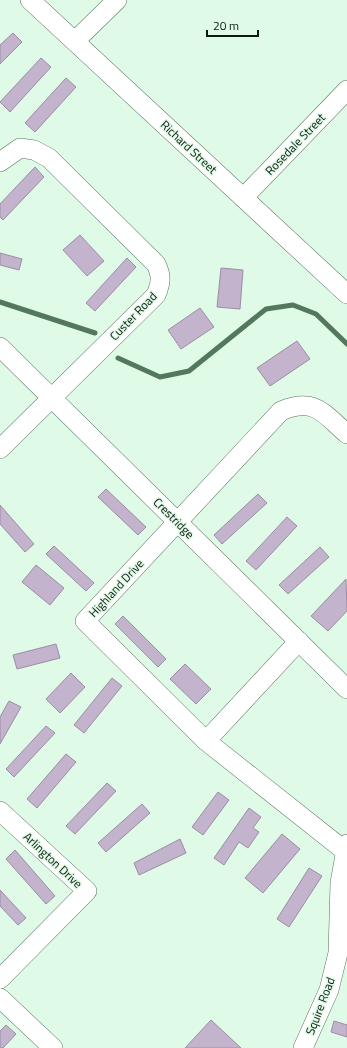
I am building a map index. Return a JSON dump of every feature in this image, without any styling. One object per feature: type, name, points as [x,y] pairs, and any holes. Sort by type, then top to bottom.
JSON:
[{"type":"street","name":"Richard Street","points":[[30,0],[347,294]]},
{"type":"street","points":[[75,42],[117,0]]},
{"type":"street","name":"Rosedale Street","points":[[243,198],[347,90]]},
{"type":"street","name":"Custer Road","points":[[0,449],[156,295],[161,284],[161,273],[156,264],[49,158],[34,150],[20,148],[3,154]]},
{"type":"street","name":"Crestridge","points":[[0,347],[347,689]]},
{"type":"street","name":"Highland Drive","points":[[346,848],[206,741],[85,621],[281,411],[292,406],[304,405],[316,407],[347,434]]},
{"type":"street","points":[[206,741],[299,641]]},
{"type":"street","name":"Arlington Drive","points":[[0,811],[87,891],[0,979]]},
{"type":"street","name":"Squire Road","points":[[303,1048],[329,990],[338,953],[340,883],[346,848]]},
{"type":"street","points":[[0,998],[53,1048]]},
{"type":"building","points":[[13,33],[22,42],[0,64],[0,45]]},
{"type":"building","points":[[41,58],[51,67],[10,112],[0,102]]},
{"type":"building","points":[[66,78],[76,87],[35,132],[25,123]]},
{"type":"building","points":[[35,167],[44,177],[3,220],[0,217],[0,204]]},
{"type":"building","points":[[80,235],[104,261],[87,276],[63,250]]},
{"type":"building","points":[[0,253],[22,259],[19,270],[0,265]]},
{"type":"building","points":[[127,258],[136,267],[95,311],[86,303]]},
{"type":"building","points":[[221,268],[243,270],[240,309],[217,307]]},
{"type":"building","points":[[200,308],[214,327],[181,349],[168,330]]},
{"type":"building","points":[[297,341],[310,359],[270,386],[257,368]]},
{"type":"building","points":[[106,489],[146,527],[138,535],[98,497]]},
{"type":"building","points":[[258,494],[267,503],[222,544],[214,535]]},
{"type":"building","points":[[0,505],[34,544],[25,552],[0,524]]},
{"type":"building","points":[[287,517],[297,526],[256,570],[246,561]]},
{"type":"building","points":[[54,546],[94,583],[86,591],[46,554]]},
{"type":"building","points":[[320,547],[329,557],[288,594],[279,585]]},
{"type":"building","points":[[36,565],[64,588],[50,605],[22,582]]},
{"type":"building","points":[[346,579],[347,611],[328,631],[311,616]]},
{"type":"building","points":[[123,616],[166,659],[158,667],[115,624]]},
{"type":"building","points":[[56,644],[60,658],[17,669],[13,655]]},
{"type":"building","points":[[185,664],[211,689],[196,704],[170,679]]},
{"type":"building","points":[[71,673],[85,687],[60,713],[46,699]]},
{"type":"building","points":[[112,678],[122,686],[84,733],[74,725]]},
{"type":"building","points":[[9,701],[21,707],[0,744],[0,717]]},
{"type":"building","points":[[46,726],[55,733],[14,777],[6,769]]},
{"type":"building","points":[[66,754],[76,762],[37,808],[27,799]]},
{"type":"building","points":[[107,783],[116,791],[75,834],[66,826]]},
{"type":"building","points":[[218,792],[229,800],[203,835],[192,827]]},
{"type":"building","points":[[142,804],[150,813],[106,852],[98,843]]},
{"type":"building","points":[[249,808],[261,817],[253,828],[259,832],[248,848],[239,842],[224,865],[214,858]]},
{"type":"building","points":[[282,834],[300,849],[263,893],[245,878]]},
{"type":"building","points":[[180,839],[186,853],[139,875],[134,863]]},
{"type":"building","points":[[15,850],[55,896],[46,904],[6,859]]},
{"type":"building","points":[[309,868],[322,876],[289,927],[277,919]]},
{"type":"building","points":[[0,890],[26,918],[18,925],[0,906]]},
{"type":"building","points":[[211,1020],[241,1048],[185,1048]]},
{"type":"building","points":[[334,1021],[347,1025],[347,1037],[331,1032]]},
{"type":"building","points":[[6,1025],[16,1034],[3,1048],[0,1048],[0,1031]]},
{"type":"waterway","points":[[0,302],[95,333]]},
{"type":"waterway","points":[[118,358],[160,377],[189,371],[266,309],[293,305],[316,314],[347,344]]}]
